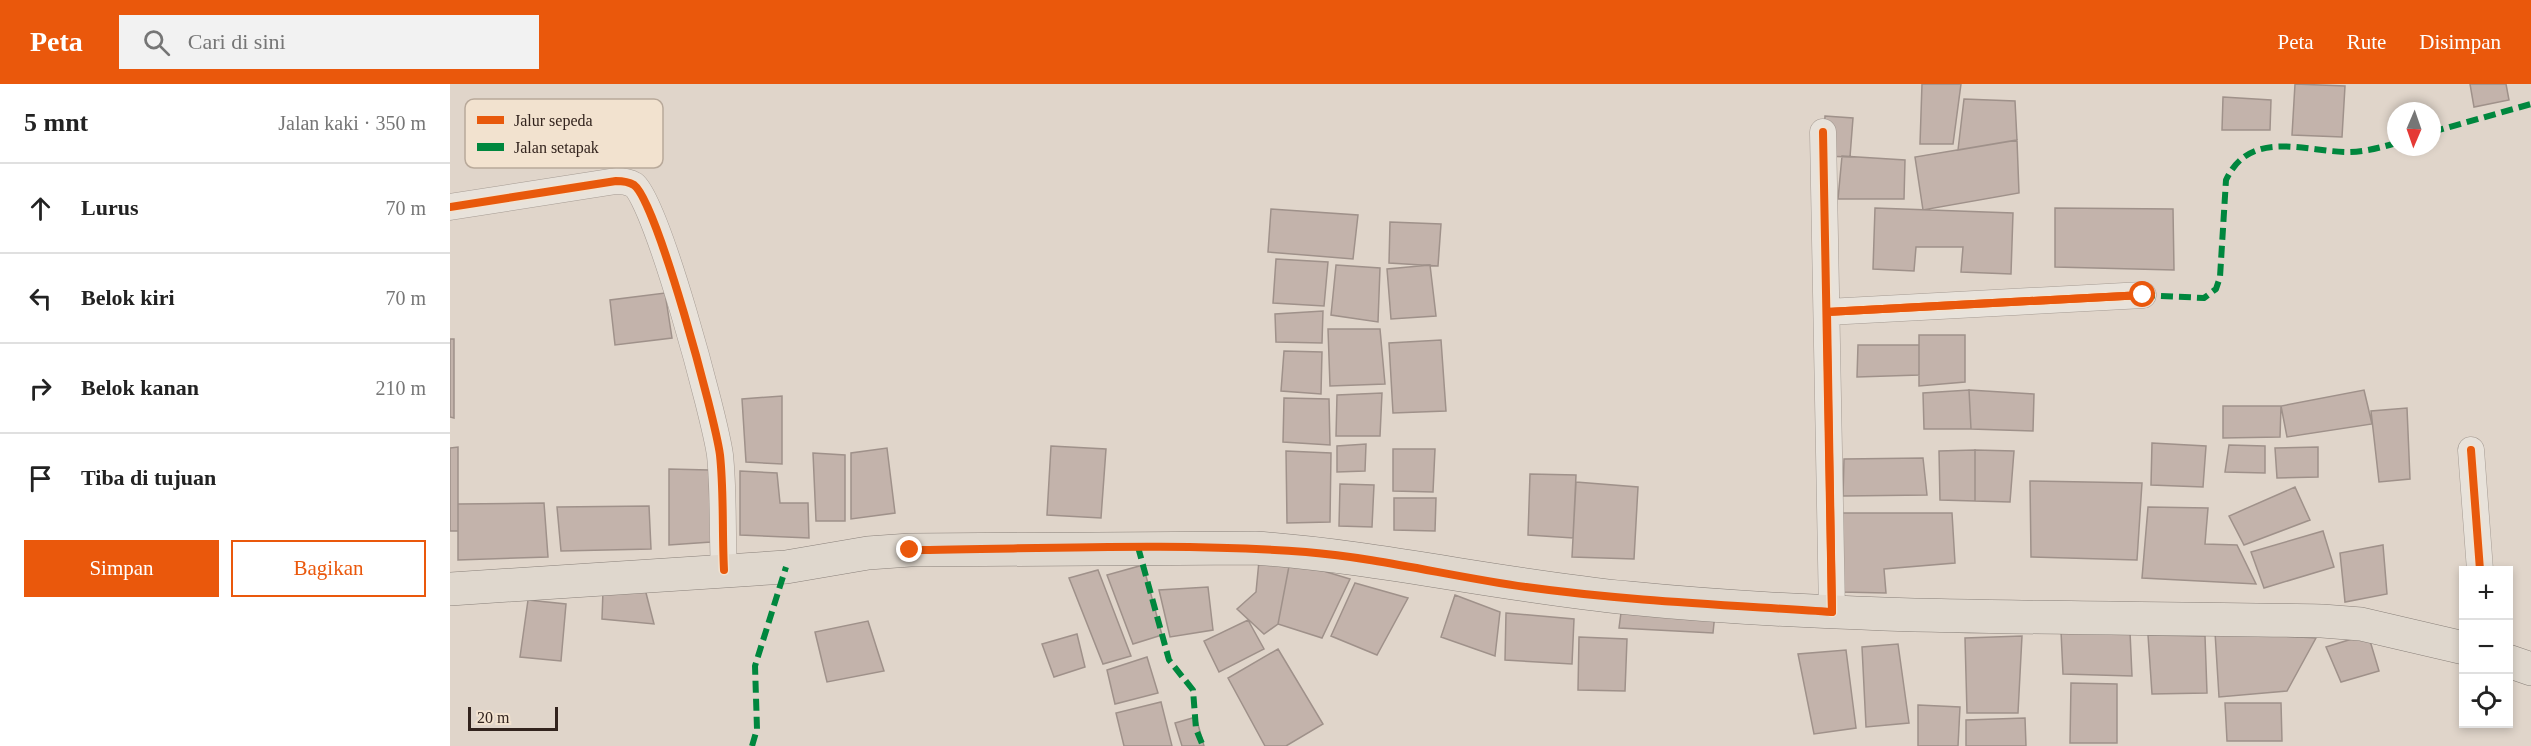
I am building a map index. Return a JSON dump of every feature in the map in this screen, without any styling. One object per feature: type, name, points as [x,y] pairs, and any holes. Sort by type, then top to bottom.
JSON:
[{"type":"main road","points":[[450,589],[786,567],[868,553],[910,550],[1256,548],[1309,552],[1526,587],[1619,597],[1832,612],[2322,621],[2361,624],[2459,647]]},
{"type":"main road","points":[[2513,663],[2531,669]]},
{"type":"street","points":[[1822,132],[1832,612]]},
{"type":"street","points":[[450,207],[608,181],[626,182],[638,190],[656,229],[703,376],[716,433],[720,458],[724,570]]},
{"type":"street","points":[[1827,312],[2143,295]]},
{"type":"street","points":[[2471,450],[2480,566]]},
{"type":"building","points":[[1922,84],[1961,84],[1953,144],[1920,144]]},
{"type":"building","points":[[2295,84],[2345,86],[2342,137],[2292,135]]},
{"type":"building","points":[[2470,84],[2506,84],[2509,100],[2474,107]]},
{"type":"building","points":[[2223,97],[2271,100],[2270,130],[2222,130]]},
{"type":"building","points":[[1964,99],[2015,101],[2017,140],[1958,150]]},
{"type":"building","points":[[1825,116],[1853,118],[1850,157],[1823,156]]},
{"type":"building","points":[[2017,140],[2019,193],[1923,210],[1915,157]]},
{"type":"building","points":[[1842,156],[1905,160],[1904,199],[1838,199]]},
{"type":"building","points":[[1875,208],[2013,213],[2011,274],[1961,272],[1963,247],[1916,247],[1914,271],[1873,269]]},
{"type":"building","points":[[2055,208],[2173,209],[2174,270],[2055,267]]},
{"type":"building","points":[[1271,209],[1358,215],[1353,259],[1268,252]]},
{"type":"building","points":[[1390,222],[1441,224],[1438,266],[1389,263]]},
{"type":"building","points":[[1276,259],[1328,262],[1324,306],[1273,303]]},
{"type":"building","points":[[1336,265],[1380,268],[1378,322],[1331,315]]},
{"type":"building","points":[[1430,265],[1436,316],[1391,319],[1387,269]]},
{"type":"building","points":[[665,293],[672,338],[615,345],[610,300]]},
{"type":"building","points":[[1323,311],[1322,343],[1276,342],[1275,314]]},
{"type":"building","points":[[1328,329],[1380,329],[1385,384],[1330,386]]},
{"type":"building","points":[[1919,335],[1965,335],[1965,382],[1919,386]]},
{"type":"building","points":[[450,339],[454,339],[454,418],[450,417]]},
{"type":"building","points":[[1441,340],[1446,411],[1393,413],[1389,343]]},
{"type":"building","points":[[1858,345],[1919,345],[1919,375],[1857,377]]},
{"type":"building","points":[[1284,351],[1322,352],[1321,394],[1281,391]]},
{"type":"building","points":[[1969,390],[2034,394],[2033,431],[1971,429]]},
{"type":"building","points":[[1969,390],[1971,429],[1924,429],[1923,393]]},
{"type":"building","points":[[2364,390],[2372,424],[2287,437],[2281,406]]},
{"type":"building","points":[[1382,393],[1380,436],[1336,436],[1337,395]]},
{"type":"building","points":[[782,396],[782,464],[746,462],[742,399]]},
{"type":"building","points":[[1284,398],[1329,399],[1330,445],[1283,442]]},
{"type":"building","points":[[2223,406],[2281,406],[2280,437],[2223,438]]},
{"type":"building","points":[[2407,408],[2410,479],[2379,482],[2371,411]]},
{"type":"building","points":[[2152,443],[2206,446],[2203,487],[2151,485]]},
{"type":"building","points":[[1366,444],[1365,471],[1337,472],[1337,446]]},
{"type":"building","points":[[2229,445],[2265,446],[2265,473],[2225,472]]},
{"type":"building","points":[[1051,446],[1106,449],[1101,518],[1047,515]]},
{"type":"building","points":[[458,447],[458,531],[450,531],[450,448]]},
{"type":"building","points":[[2318,447],[2318,477],[2277,478],[2275,448]]},
{"type":"building","points":[[887,448],[895,513],[851,519],[851,453]]},
{"type":"building","points":[[1393,449],[1435,449],[1433,492],[1393,491]]},
{"type":"building","points":[[1975,450],[2014,451],[2010,502],[1975,501]]},
{"type":"building","points":[[1975,450],[1975,501],[1940,500],[1939,451]]},
{"type":"building","points":[[1286,451],[1331,453],[1330,522],[1287,523]]},
{"type":"building","points":[[813,453],[845,455],[845,521],[816,521]]},
{"type":"building","points":[[1923,458],[1927,495],[1843,496],[1844,459]]},
{"type":"building","points":[[669,469],[709,470],[711,542],[669,545]]},
{"type":"building","points":[[740,471],[777,473],[780,503],[808,503],[809,538],[740,535]]},
{"type":"building","points":[[1530,474],[1576,475],[1573,538],[1528,535]]},
{"type":"building","points":[[2030,481],[2142,483],[2137,560],[2031,557]]},
{"type":"building","points":[[1576,482],[1638,487],[1634,559],[1572,557]]},
{"type":"building","points":[[1340,484],[1374,485],[1372,527],[1339,526]]},
{"type":"building","points":[[2295,487],[2310,520],[2244,545],[2229,516]]},
{"type":"building","points":[[1394,498],[1436,498],[1435,531],[1394,530]]},
{"type":"building","points":[[544,503],[548,557],[458,560],[458,504]]},
{"type":"building","points":[[649,506],[651,549],[561,551],[557,507]]},
{"type":"building","points":[[2148,507],[2208,508],[2205,544],[2237,545],[2256,584],[2142,578]]},
{"type":"building","points":[[1840,513],[1952,513],[1955,563],[1884,569],[1886,593],[1841,592]]},
{"type":"building","points":[[2323,531],[2334,567],[2264,588],[2251,552]]},
{"type":"building","points":[[2383,545],[2387,594],[2345,602],[2340,553]]},
{"type":"building","points":[[1259,561],[1290,561],[1278,624],[1264,634],[1237,609],[1256,592]]},
{"type":"building","points":[[1290,561],[1350,579],[1322,638],[1278,624]]},
{"type":"building","points":[[1143,565],[1162,635],[1133,644],[1107,575]]},
{"type":"building","points":[[1098,570],[1131,656],[1103,664],[1069,578]]},
{"type":"building","points":[[1355,583],[1408,598],[1377,655],[1331,636]]},
{"type":"building","points":[[1208,587],[1213,630],[1170,637],[1159,590]]},
{"type":"building","points":[[645,589],[654,624],[602,619],[603,590]]},
{"type":"building","points":[[1455,595],[1500,612],[1495,656],[1441,637]]},
{"type":"building","points":[[528,600],[566,604],[561,661],[520,657]]},
{"type":"building","points":[[1622,605],[1715,613],[1713,633],[1619,628]]},
{"type":"building","points":[[1506,613],[1574,619],[1572,664],[1505,660]]},
{"type":"building","points":[[1248,620],[1264,649],[1219,672],[1204,641]]},
{"type":"building","points":[[868,621],[884,671],[827,682],[815,632]]},
{"type":"building","points":[[2061,631],[2130,632],[2132,676],[2063,674]]},
{"type":"building","points":[[2215,632],[2316,638],[2287,691],[2219,697]]},
{"type":"building","points":[[1077,634],[1085,667],[1054,677],[1042,644]]},
{"type":"building","points":[[2368,634],[2379,671],[2341,682],[2326,647]]},
{"type":"building","points":[[2148,635],[2205,636],[2207,693],[2152,694]]},
{"type":"building","points":[[2022,636],[2018,713],[1967,713],[1965,638]]},
{"type":"building","points":[[1579,637],[1627,639],[1625,691],[1578,690]]},
{"type":"building","points":[[1898,644],[1909,723],[1866,727],[1862,647]]},
{"type":"building","points":[[1278,649],[1323,724],[1286,746],[1265,746],[1228,678]]},
{"type":"building","points":[[1846,650],[1856,728],[1814,734],[1798,654]]},
{"type":"building","points":[[1147,657],[1158,693],[1115,704],[1107,670]]},
{"type":"building","points":[[2071,683],[2117,684],[2117,743],[2070,743]]},
{"type":"building","points":[[1161,702],[1172,746],[1124,746],[1116,713]]},
{"type":"building","points":[[2225,703],[2281,703],[2282,741],[2227,741]]},
{"type":"building","points":[[1918,705],[1960,707],[1958,746],[1918,746]]},
{"type":"building","points":[[1196,717],[1204,746],[1182,746],[1175,723]]},
{"type":"building","points":[[2025,718],[2026,746],[1966,746],[1966,720]]},
{"type":"marked path","points":[[2441,129],[2531,104]]},
{"type":"marked path","points":[[2143,295],[2204,298],[2216,289],[2220,277],[2226,180],[2236,164],[2249,154],[2263,148],[2278,146],[2353,152],[2387,145]]},
{"type":"marked path","points":[[1138,547],[1169,660],[1193,690],[1196,729],[1203,746]]},
{"type":"marked path","points":[[752,746],[757,729],[755,666],[786,567]]},
{"type":"cycle path","points":[[1823,132],[1832,612]]},
{"type":"cycle path","points":[[450,207],[616,181],[634,185],[644,200],[670,268],[697,358],[716,433],[721,469],[724,570]]},
{"type":"cycle path","points":[[1827,312],[2143,295]]},
{"type":"cycle path","points":[[2471,450],[2480,566]]},
{"type":"route","points":[[910,550],[1256,548],[1309,552],[1526,587],[1630,599],[1832,612],[1827,312],[2143,295]]}]
